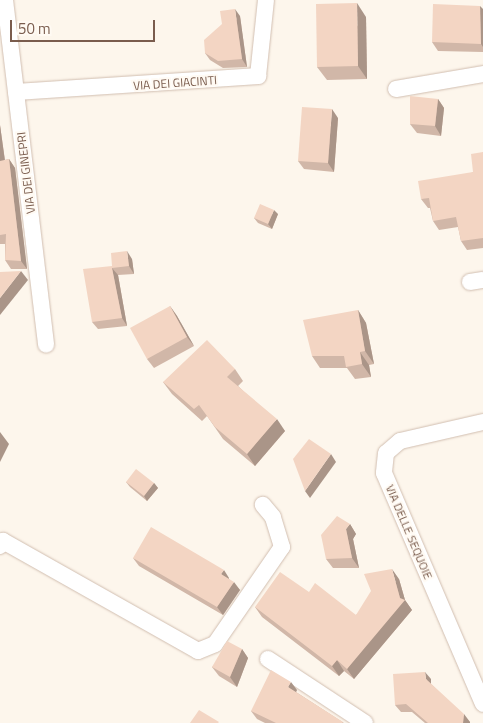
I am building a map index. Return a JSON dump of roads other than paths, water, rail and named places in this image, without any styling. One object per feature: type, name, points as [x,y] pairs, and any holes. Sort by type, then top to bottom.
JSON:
[{"type":"street","name":"VIA DEI GINEPRI","points":[[5,0],[46,345]]},
{"type":"street","name":"VIA DEI GIACINTI","points":[[16,92],[258,76],[266,0]]},
{"type":"street","points":[[396,90],[483,74]]},
{"type":"street","name":"VIA DELLE SEQUOIE","points":[[483,422],[400,441],[386,452],[384,473],[483,704]]},
{"type":"street","points":[[0,546],[2,542],[198,651],[215,644],[282,547],[273,517],[263,505]]},
{"type":"street","points":[[268,659],[365,723]]}]
